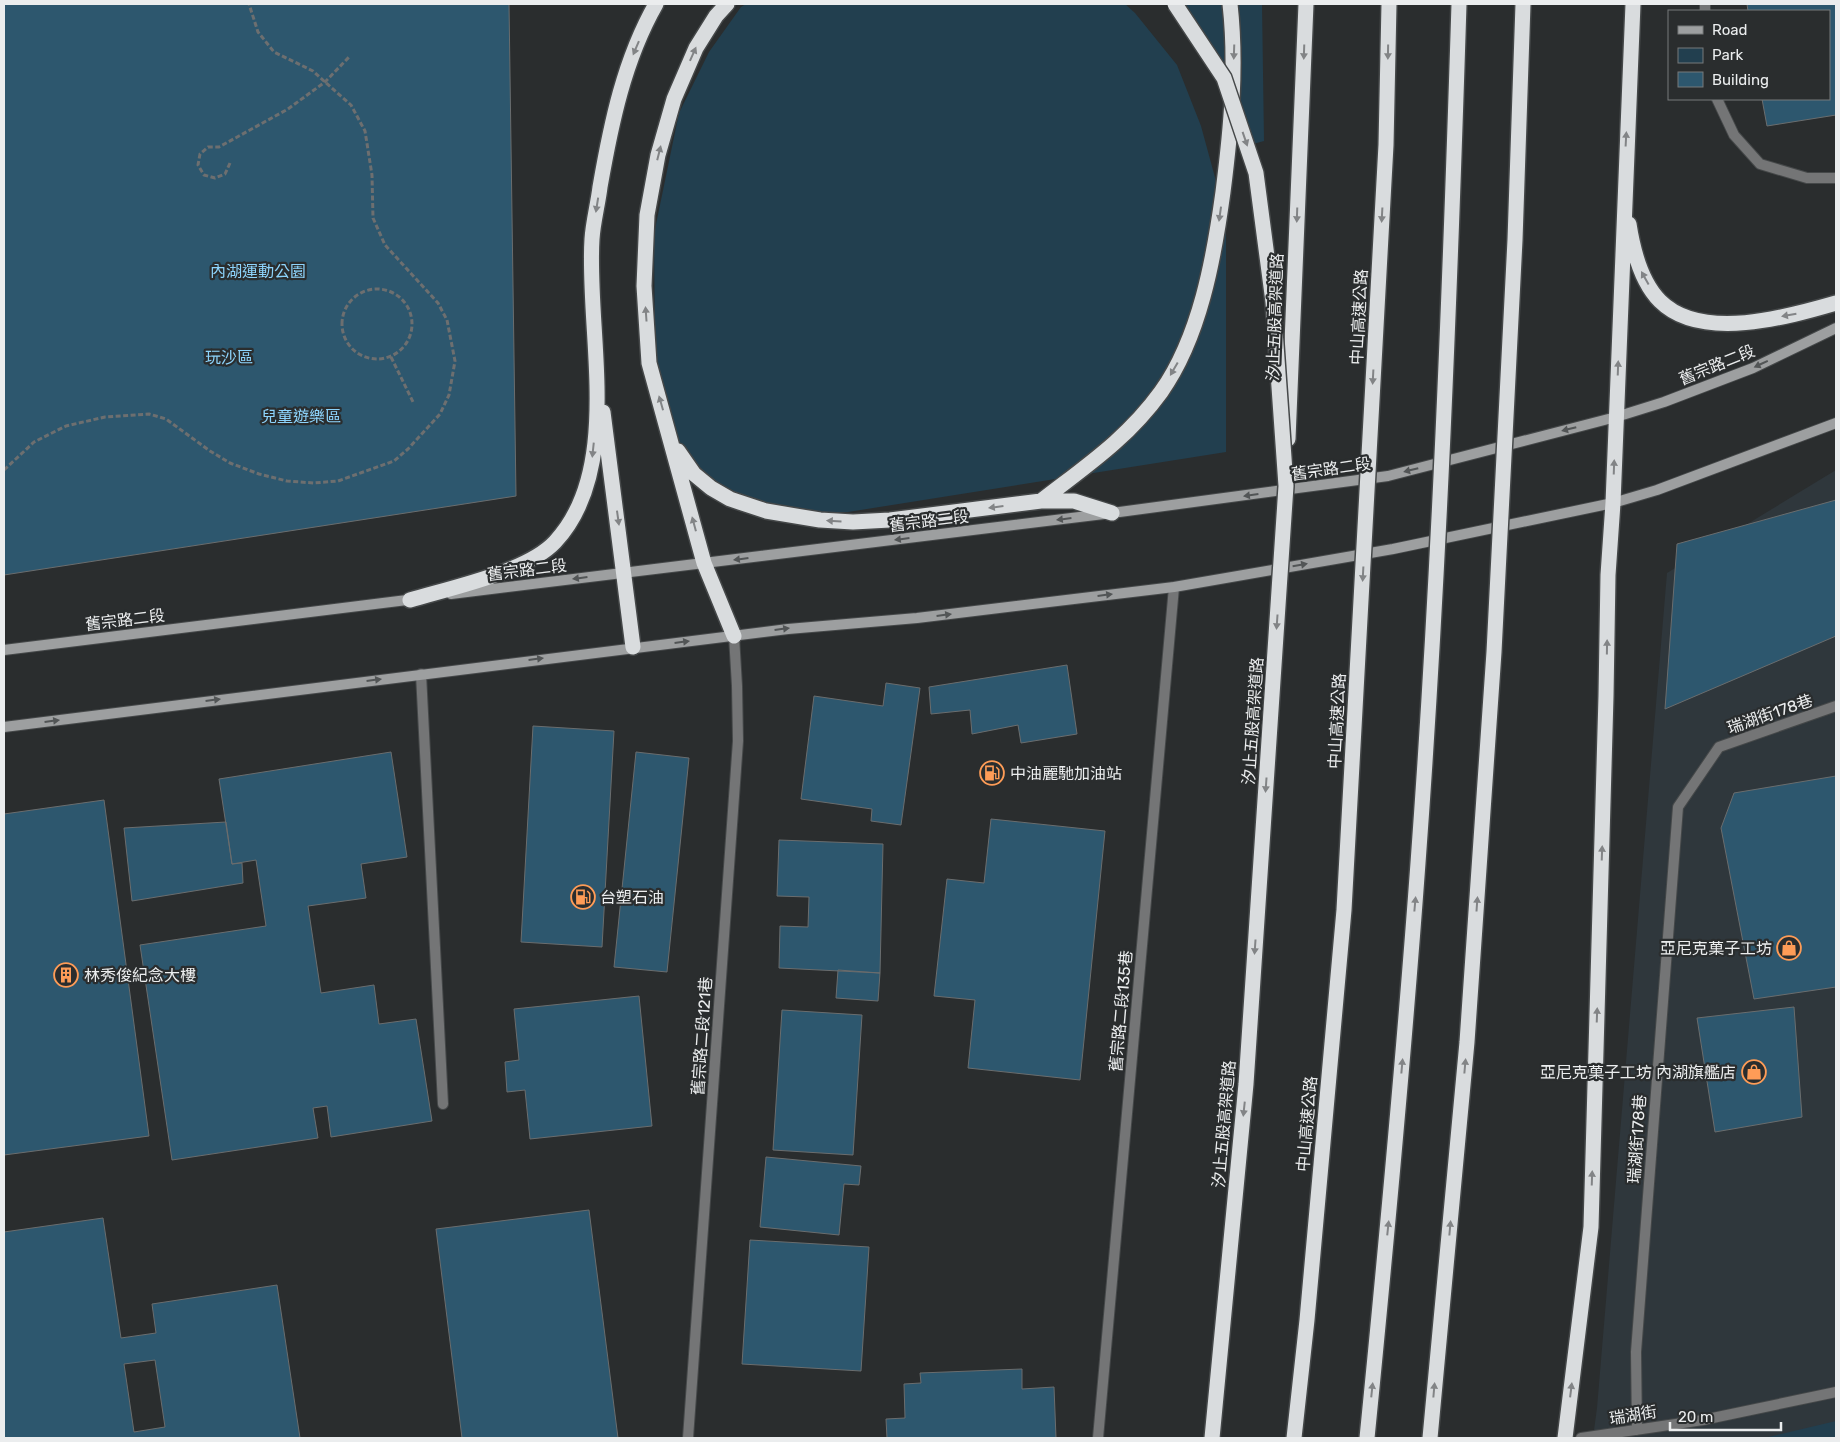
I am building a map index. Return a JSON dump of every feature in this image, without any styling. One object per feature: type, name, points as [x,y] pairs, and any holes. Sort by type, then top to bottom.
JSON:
[{"type":"highway","points":[[410,600],[502,572],[532,560],[554,543],[573,520],[586,490],[592,462],[596,418],[592,239],[611,129],[624,76],[656,4]]},
{"type":"highway","points":[[727,4],[716,16],[696,48],[674,99],[658,155],[647,215],[644,286],[649,363],[673,444],[704,563],[734,636]]},
{"type":"highway","points":[[1175,4],[1224,78],[1256,173],[1273,302],[1286,486]]},
{"type":"highway","points":[[1041,501],[1108,450],[1139,420],[1162,391],[1182,356],[1204,295],[1218,222],[1230,136],[1234,40],[1230,4]]},
{"type":"highway","name":"汐止五股高架道路","points":[[1212,1438],[1246,1084],[1286,486],[1306,4]]},
{"type":"highway","name":"中山高速公路","points":[[1294,1438],[1307,1320],[1344,910],[1386,145],[1389,4]]},
{"type":"highway","points":[[1367,1438],[1392,1194],[1418,861],[1438,545],[1459,4]]},
{"type":"highway","points":[[1430,1438],[1467,1042],[1494,652],[1515,240],[1523,4]]},
{"type":"highway","points":[[1566,1438],[1591,1227],[1608,574],[1633,4]]},
{"type":"highway","points":[[1624,188],[1632,243],[1643,275],[1660,301],[1680,315],[1708,322],[1747,322],[1798,314],[1836,303]]},
{"type":"highway","points":[[596,366],[634,647]]},
{"type":"highway","points":[[673,444],[694,474],[711,488],[730,499],[766,511],[820,520],[853,522],[890,520],[1041,501],[1074,501],[1112,514]]},
{"type":"main road","name":"舊宗路二段","points":[[4,650],[625,572],[1112,514],[1388,476],[1616,417],[1664,402],[1752,368],[1836,328]]},
{"type":"main road","points":[[4,727],[634,647],[788,629],[917,618],[1174,587],[1393,549],[1612,502],[1657,490],[1836,422]]},
{"type":"street","points":[[1717,100],[1734,135],[1760,164],[1807,178],[1836,178]]},
{"type":"street","name":"舊宗路二段135巷","points":[[1098,1438],[1174,587]]},
{"type":"street","name":"舊宗路二段121巷","points":[[688,1438],[738,741],[734,636]]},
{"type":"street","points":[[421,674],[443,1104]]},
{"type":"street","name":"瑞湖街178巷","points":[[1637,1430],[1636,1352],[1678,807],[1720,747],[1836,706]]},
{"type":"street","name":"瑞湖街","points":[[1582,1438],[1703,1420],[1836,1392]]},
{"type":"path","points":[[4,470],[34,442],[66,426],[105,417],[149,414],[166,419],[230,463],[259,474],[287,481],[314,483],[338,480],[394,461],[408,449],[440,414],[449,395],[455,361],[447,320],[438,303],[385,245],[373,218],[372,175],[365,130],[351,105],[313,71],[274,52],[258,32],[249,4]]},
{"type":"path","points":[[230,163],[225,174],[215,178],[204,175],[198,166],[200,154],[208,147],[219,147],[288,108],[325,82],[350,56]]},
{"type":"path","points":[[379,289],[391,292],[408,307],[412,318],[412,330],[408,341],[401,350],[391,357],[380,360],[368,359],[358,354],[346,342],[341,325],[343,313],[348,303],[357,295],[367,290],[379,289]]},
{"type":"path","points":[[391,357],[414,404]]},
{"type":"shaded area","points":[[1836,470],[1836,1438],[1593,1438],[1667,573]]},
{"type":"green space","points":[[746,4],[1125,4],[1135,13],[1177,65],[1201,126],[1226,218],[1226,452],[848,512],[769,514],[704,494],[669,443],[655,352],[654,234],[679,113],[709,52],[741,7]]},
{"type":"green space","points":[[1168,4],[1262,4],[1264,141],[1253,144],[1216,66]]},
{"type":"green space","points":[[1836,1421],[1836,1438],[1764,1438]]},
{"type":"building","name":"內湖運動公園","points":[[4,4],[509,4],[516,496],[4,575]]},
{"type":"building","points":[[1747,4],[1836,4],[1836,115],[1767,126],[1762,100],[1830,100],[1830,10],[1748,10]]},
{"type":"building","points":[[1836,500],[1836,636],[1665,709],[1677,544]]},
{"type":"building","points":[[1067,665],[1077,734],[1021,743],[1018,725],[972,734],[970,710],[931,714],[929,687]]},
{"type":"building","points":[[886,683],[920,688],[901,825],[871,821],[872,809],[801,799],[814,696],[883,706]]},
{"type":"building","points":[[533,726],[614,731],[602,947],[521,942]]},
{"type":"building","points":[[391,752],[407,857],[361,864],[366,898],[308,906],[321,993],[374,985],[379,1024],[416,1019],[432,1121],[331,1137],[327,1106],[313,1108],[318,1138],[172,1160],[140,945],[266,926],[256,860],[232,864],[219,779]]},
{"type":"building","points":[[636,752],[689,758],[667,972],[614,967]]},
{"type":"building","points":[[1836,776],[1836,987],[1754,999],[1721,828],[1734,793]]},
{"type":"building","name":"林秀俊紀念大樓","points":[[104,800],[149,1136],[4,1155],[4,814]]},
{"type":"building","points":[[991,819],[1105,831],[1080,1080],[968,1068],[975,1000],[934,996],[947,879],[984,883]]},
{"type":"building","points":[[226,822],[232,864],[242,863],[243,883],[132,901],[124,828]]},
{"type":"building","points":[[779,840],[883,844],[880,973],[779,968],[780,926],[808,927],[809,897],[777,896]]},
{"type":"building","points":[[838,970],[880,973],[878,1001],[836,998]]},
{"type":"building","points":[[639,996],[652,1126],[530,1139],[525,1090],[507,1092],[505,1062],[519,1060],[514,1009]]},
{"type":"building","points":[[1794,1007],[1802,1117],[1715,1132],[1697,1018]]},
{"type":"building","points":[[782,1010],[862,1015],[853,1155],[773,1150]]},
{"type":"building","points":[[766,1157],[861,1166],[859,1185],[844,1184],[839,1235],[760,1227]]},
{"type":"building","points":[[589,1210],[618,1438],[462,1438],[436,1229]]},
{"type":"building","points":[[103,1218],[121,1338],[156,1333],[152,1304],[277,1285],[300,1438],[4,1438],[4,1232]],"holes":[[[155,1360],[165,1427],[134,1432],[124,1364]]]},
{"type":"building","points":[[750,1240],[869,1247],[861,1371],[742,1364]]},
{"type":"building","points":[[1022,1369],[1022,1389],[1054,1387],[1056,1438],[887,1438],[886,1419],[905,1418],[904,1384],[921,1383],[920,1373]]},
{"type":"place","name":"中油麗馳加油站","points":[[992,773]]},
{"type":"place","name":"台塑石油","points":[[583,897]]},
{"type":"place","name":"亞尼克菓子工坊","points":[[1789,948]]},
{"type":"place","name":"林秀俊紀念大樓","points":[[66,975]]},
{"type":"place","name":"亞尼克菓子工坊 內湖旗艦店","points":[[1754,1072]]},
{"type":"park label","name":"玩沙區","points":[[229,357]]},
{"type":"park label","name":"兒童遊樂區","points":[[301,416]]}]
